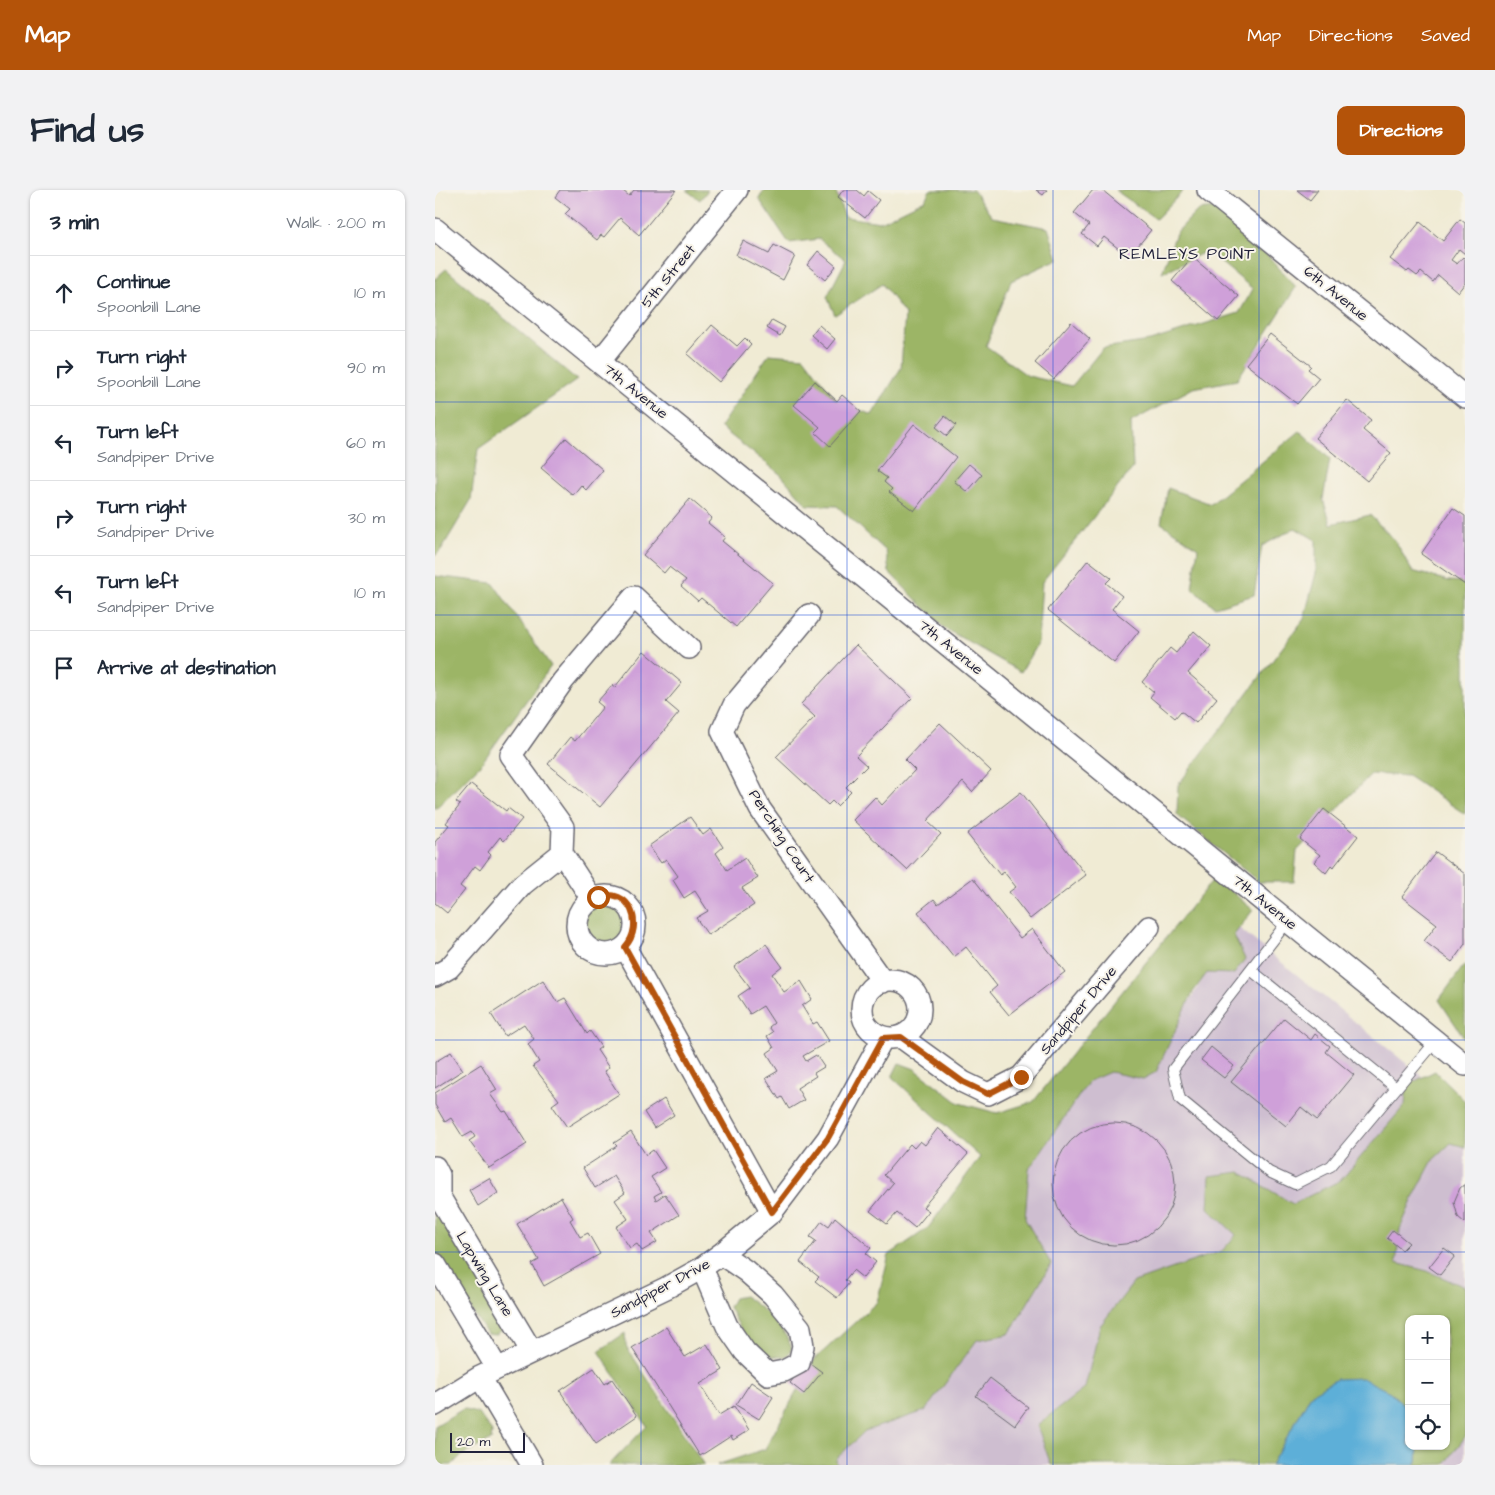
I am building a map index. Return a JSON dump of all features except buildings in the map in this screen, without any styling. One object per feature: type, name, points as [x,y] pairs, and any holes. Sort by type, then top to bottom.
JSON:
[{"type":"street","name":"5th Street","points":[[600,361],[737,190]]},
{"type":"street","name":"6th Avenue","points":[[1208,190],[1465,397]]},
{"type":"street","name":"7th Avenue","points":[[435,229],[1465,1065]]},
{"type":"street","points":[[593,899],[562,853],[563,827],[511,756],[563,681],[634,597],[689,648]]},
{"type":"street","name":"Perching Court","points":[[809,615],[733,704],[722,732],[760,809],[883,982]]},
{"type":"street","points":[[435,976],[449,968],[522,885],[562,853]]},
{"type":"street","points":[[612,896],[629,906],[636,923],[631,940],[625,947],[608,954],[599,953],[583,942],[578,932],[579,913],[593,899],[612,896]]},
{"type":"street","name":"Sandpiper Drive","points":[[435,1405],[488,1372],[702,1268],[772,1212],[828,1138],[892,1037],[909,1032],[919,1017],[918,999],[906,984],[897,981],[883,982],[869,990],[861,1007],[867,1027],[892,1037],[963,1082],[988,1094],[1021,1077],[1149,927]]},
{"type":"street","points":[[625,947],[772,1212]]},
{"type":"street","name":"Lapwing Lane","points":[[435,1167],[439,1175],[439,1196],[532,1352]]},
{"type":"street","points":[[702,1268],[727,1326],[745,1352],[768,1374],[784,1371],[799,1363],[803,1346],[800,1328],[773,1294],[746,1271],[721,1254]]},
{"type":"street","points":[[435,1264],[532,1465]]},
{"type":"lane","points":[[1288,921],[1173,1069],[1180,1099],[1269,1172],[1295,1184],[1331,1166],[1435,1041]]},
{"type":"lane","points":[[1251,970],[1396,1088]]},
{"type":"shaded area","points":[[1239,928],[1423,1077],[1407,1085],[1405,1105],[1341,1180],[1293,1204],[1240,1172],[1208,1208],[1236,1234],[1222,1251],[1134,1282],[1100,1326],[1085,1388],[1038,1425],[1051,1465],[837,1465],[836,1459],[865,1431],[925,1411],[977,1340],[1051,1264],[1025,1219],[1029,1170],[1089,1081],[1110,1072],[1143,1079],[1207,972],[1234,974],[1234,935]]},
{"type":"shaded area","points":[[1451,1143],[1465,1147],[1465,1287],[1427,1271],[1396,1264],[1400,1229],[1414,1196],[1433,1160]]},
{"type":"shaded area","points":[[1465,1437],[1465,1465],[1445,1464]]},
{"type":"green space","points":[[686,190],[708,190],[700,200]]},
{"type":"green space","points":[[764,190],[835,190],[845,217],[880,222],[925,200],[930,190],[973,190],[992,217],[1048,228],[1058,259],[1011,281],[986,346],[1028,376],[1072,386],[1103,348],[1150,341],[1239,313],[1253,289],[1207,251],[1162,273],[1176,233],[1198,210],[1216,208],[1252,238],[1296,287],[1237,380],[1193,388],[1131,422],[1133,468],[1042,582],[1038,642],[1021,672],[944,628],[889,572],[886,551],[837,506],[807,505],[780,474],[720,427],[769,354],[804,357],[837,401],[872,415],[901,368],[905,314],[882,284],[835,315],[827,297],[846,260],[819,239],[789,243],[759,199]]},
{"type":"green space","points":[[1115,190],[1184,190],[1156,219]]},
{"type":"green space","points":[[446,269],[577,380],[478,449],[471,500],[441,550],[435,556],[435,279]]},
{"type":"green space","points":[[1300,431],[1330,459],[1323,499],[1331,524],[1370,515],[1396,542],[1412,571],[1449,581],[1465,582],[1465,814],[1408,776],[1371,774],[1297,851],[1294,882],[1259,882],[1177,815],[1178,785],[1304,619],[1316,573],[1316,540],[1295,528],[1262,546],[1254,595],[1215,607],[1192,588],[1198,548],[1161,523],[1168,488],[1211,504]]},
{"type":"green space","points":[[435,576],[493,583],[551,666],[481,764],[435,809]]},
{"type":"green space","points":[[1215,877],[1253,910],[1234,935],[1245,959],[1234,974],[1207,973],[1193,992],[1156,1072],[1143,1079],[1110,1072],[1089,1081],[1029,1169],[1025,1219],[1051,1264],[1009,1334],[977,1340],[925,1411],[865,1431],[836,1459],[837,1465],[717,1465],[765,1449],[814,1360],[877,1302],[889,1255],[928,1228],[980,1157],[892,1077],[899,1063],[915,1069],[959,1103],[997,1113],[1033,1102]]},
{"type":"green space","points":[[605,901],[618,905],[624,911],[628,924],[624,937],[618,943],[605,947],[592,943],[586,937],[582,924],[586,911],[592,905]]},
{"type":"green space","points":[[1465,964],[1465,1039],[1439,1000]]},
{"type":"green space","points":[[1435,1071],[1465,1101],[1465,1147],[1451,1143],[1433,1160],[1414,1196],[1400,1229],[1396,1263],[1427,1271],[1465,1287],[1465,1437],[1445,1464],[1415,1465],[1418,1450],[1450,1450],[1450,1315],[1405,1315],[1405,1406],[1390,1392],[1312,1393],[1271,1465],[1051,1465],[1037,1425],[1085,1388],[1100,1326],[1134,1282],[1222,1251],[1236,1235],[1208,1208],[1210,1176],[1240,1172],[1293,1204],[1341,1180],[1405,1105],[1407,1085]]},
{"type":"green space","points":[[435,1202],[504,1322],[502,1330],[495,1335],[487,1334],[435,1254]]},
{"type":"green space","points":[[744,1296],[766,1312],[778,1325],[792,1348],[787,1356],[777,1357],[767,1354],[751,1342],[745,1334],[729,1307],[734,1298]]},
{"type":"green space","points":[[625,1333],[626,1346],[704,1465],[609,1465],[647,1426],[599,1351]]},
{"type":"green space","points":[[463,1409],[479,1414],[492,1432],[491,1440],[461,1456],[452,1465],[435,1465],[435,1426]]},
{"type":"water","points":[[1362,1378],[1390,1392],[1405,1406],[1405,1450],[1418,1450],[1415,1465],[1271,1465],[1312,1393],[1337,1379]]},
{"type":"district","name":"REMLEYS POINT","points":[[1187,253]]},
{"type":"route","points":[[598,897],[612,896],[621,900],[629,906],[634,914],[635,932],[625,947],[772,1212],[828,1138],[883,1038],[901,1037],[963,1082],[988,1094],[1021,1077]]}]
